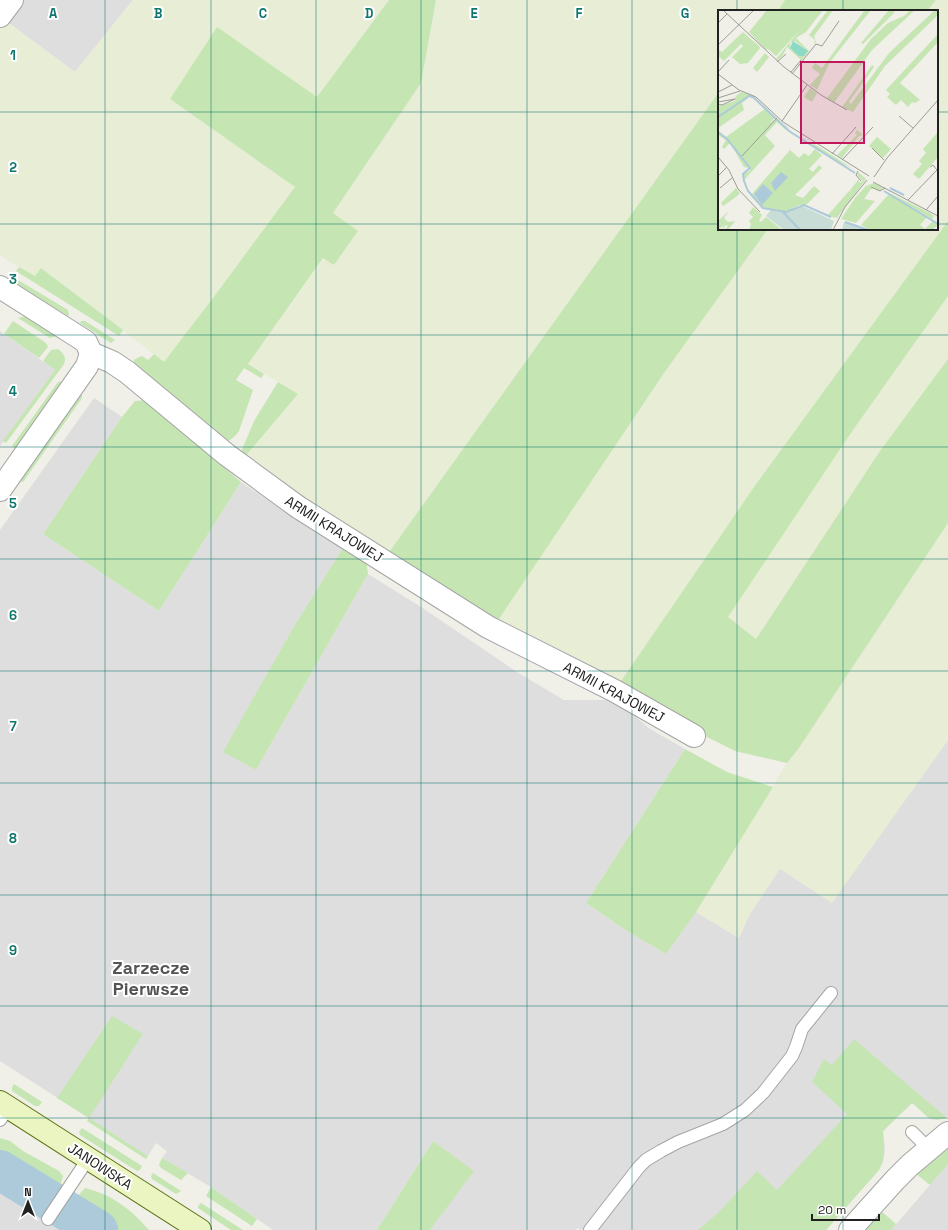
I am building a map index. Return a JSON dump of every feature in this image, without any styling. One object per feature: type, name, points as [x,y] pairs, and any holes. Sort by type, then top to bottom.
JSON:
[{"type":"street","points":[[0,16],[12,0]]},
{"type":"street","name":"ARMII KRAJOWEJ","points":[[0,287],[86,342],[91,353],[112,362],[127,372],[226,455],[298,507],[488,627],[614,691],[694,736]]},
{"type":"street","points":[[0,490],[87,366],[91,353]]},
{"type":"street","name":"JANOWSKA","points":[[3,1110],[88,1159],[186,1226]]},
{"type":"street","points":[[850,1230],[895,1180],[948,1133]]},
{"type":"lane","points":[[590,1230],[646,1160],[678,1142],[723,1124],[745,1110],[764,1093],[792,1056],[802,1029],[831,993]]},
{"type":"lane","points":[[912,1132],[929,1150]]},
{"type":"lane","points":[[50,1216],[88,1159]]},
{"type":"shaded area","points":[[23,0],[133,0],[75,72],[6,21]]},
{"type":"shaded area","points":[[0,331],[55,370],[0,446]]},
{"type":"shaded area","points":[[94,398],[122,417],[43,534],[159,611],[241,482],[310,529],[344,546],[293,628],[224,752],[256,770],[368,574],[421,607],[520,674],[564,700],[616,700],[650,729],[685,749],[586,903],[627,931],[666,954],[696,912],[739,938],[750,914],[780,868],[832,902],[948,740],[948,1116],[938,1120],[930,1119],[912,1103],[883,1131],[885,1150],[883,1162],[879,1170],[826,1230],[581,1230],[577,1228],[576,1230],[430,1230],[441,1215],[451,1155],[433,1141],[377,1230],[273,1230],[211,1187],[162,1158],[167,1151],[156,1143],[148,1156],[0,1061],[0,530]]},
{"type":"shaded area","points":[[948,1164],[948,1230],[891,1230],[924,1192]]},
{"type":"shaded area","points":[[0,1187],[48,1219],[66,1230],[0,1230]]},
{"type":"green space","points":[[133,0],[389,0],[317,97],[217,28],[170,99],[295,187],[164,362],[42,268],[35,277],[0,254],[0,29],[6,21],[75,72]]},
{"type":"green space","points":[[389,0],[436,0],[421,83],[333,213],[358,231],[334,265],[323,258],[248,364],[264,374],[261,378],[244,368],[236,380],[253,390],[239,431],[232,439],[221,443],[132,364],[135,359],[142,356],[148,360],[154,354],[164,362],[295,187],[170,99],[217,27],[317,97]]},
{"type":"green space","points":[[436,0],[785,0],[779,10],[718,10],[718,93],[387,555],[243,459],[298,394],[248,364],[324,258],[334,265],[358,231],[333,213],[421,83]]},
{"type":"green space","points":[[785,0],[936,0],[928,10],[779,10]]},
{"type":"green space","points":[[936,0],[948,0],[948,221],[754,487],[617,687],[497,622],[664,373],[767,230],[938,230],[938,10],[928,10]]},
{"type":"green space","points":[[718,93],[718,230],[767,230],[664,373],[497,622],[387,555]]},
{"type":"green space","points":[[948,221],[948,296],[853,430],[728,617],[756,639],[880,451],[948,359],[948,523],[799,748],[787,763],[735,751],[697,732],[617,687],[754,487]]},
{"type":"green space","points":[[19,267],[35,276],[41,268],[123,330],[119,336],[16,271]]},
{"type":"green space","points":[[13,277],[68,310],[68,316],[13,282]]},
{"type":"green space","points":[[948,296],[948,359],[880,451],[756,639],[728,617],[853,430]]},
{"type":"green space","points":[[26,316],[56,335],[55,337],[50,338],[18,318]]},
{"type":"green space","points":[[13,321],[46,343],[48,347],[39,358],[4,334]]},
{"type":"green space","points":[[81,321],[85,321],[115,340],[111,343],[80,323]]},
{"type":"green space","points":[[58,349],[64,355],[64,364],[6,443],[3,441],[55,370],[43,361],[51,350]]},
{"type":"green space","points":[[58,382],[63,382],[18,447],[14,448],[12,446]]},
{"type":"green space","points":[[278,382],[298,394],[243,459],[241,452],[254,421]]},
{"type":"green space","points":[[80,393],[82,394],[82,398],[23,482],[20,481],[19,477]]},
{"type":"green space","points":[[145,400],[241,482],[159,611],[43,534],[122,417],[135,401]]},
{"type":"green space","points":[[948,523],[948,740],[832,903],[780,869],[750,914],[739,938],[696,912],[787,763],[799,748]]},
{"type":"green space","points":[[344,546],[366,559],[368,574],[256,770],[223,752],[293,628]]},
{"type":"green space","points":[[685,749],[727,772],[773,787],[696,912],[666,954],[627,931],[586,903]]},
{"type":"green space","points":[[112,1016],[143,1034],[89,1118],[57,1098]]},
{"type":"green space","points":[[854,1039],[947,1118],[931,1118],[912,1103],[883,1131],[884,1156],[879,1170],[826,1230],[698,1230],[718,1213],[757,1171],[777,1190],[847,1114],[812,1082],[824,1059],[832,1065]]},
{"type":"green space","points":[[14,1084],[42,1102],[39,1106],[35,1106],[12,1091]]},
{"type":"green space","points":[[89,1118],[148,1156],[146,1159],[87,1121]]},
{"type":"green space","points":[[82,1128],[142,1166],[140,1170],[137,1171],[80,1135],[79,1132]]},
{"type":"green space","points":[[0,1138],[10,1141],[23,1151],[59,1171],[63,1176],[60,1187],[51,1198],[0,1166]]},
{"type":"green space","points":[[433,1141],[474,1171],[430,1230],[377,1230]]},
{"type":"green space","points":[[948,1145],[948,1164],[930,1185],[915,1173]]},
{"type":"green space","points":[[162,1158],[188,1173],[181,1180],[161,1168],[159,1165]]},
{"type":"green space","points":[[153,1173],[181,1191],[176,1194],[152,1179],[151,1176]]},
{"type":"green space","points":[[0,1175],[47,1205],[40,1213],[0,1187]]},
{"type":"green space","points":[[211,1187],[257,1219],[252,1226],[206,1196]]},
{"type":"green space","points":[[85,1188],[113,1199],[128,1209],[149,1230],[104,1230],[68,1208]]},
{"type":"green space","points":[[201,1203],[243,1230],[231,1230],[198,1208]]},
{"type":"green space","points":[[881,1211],[896,1224],[891,1230],[864,1230]]},
{"type":"waterway","points":[[0,1170],[98,1230]]},
{"type":"district","name":"Zarzecze Pierwsze","points":[[151,977]]}]
